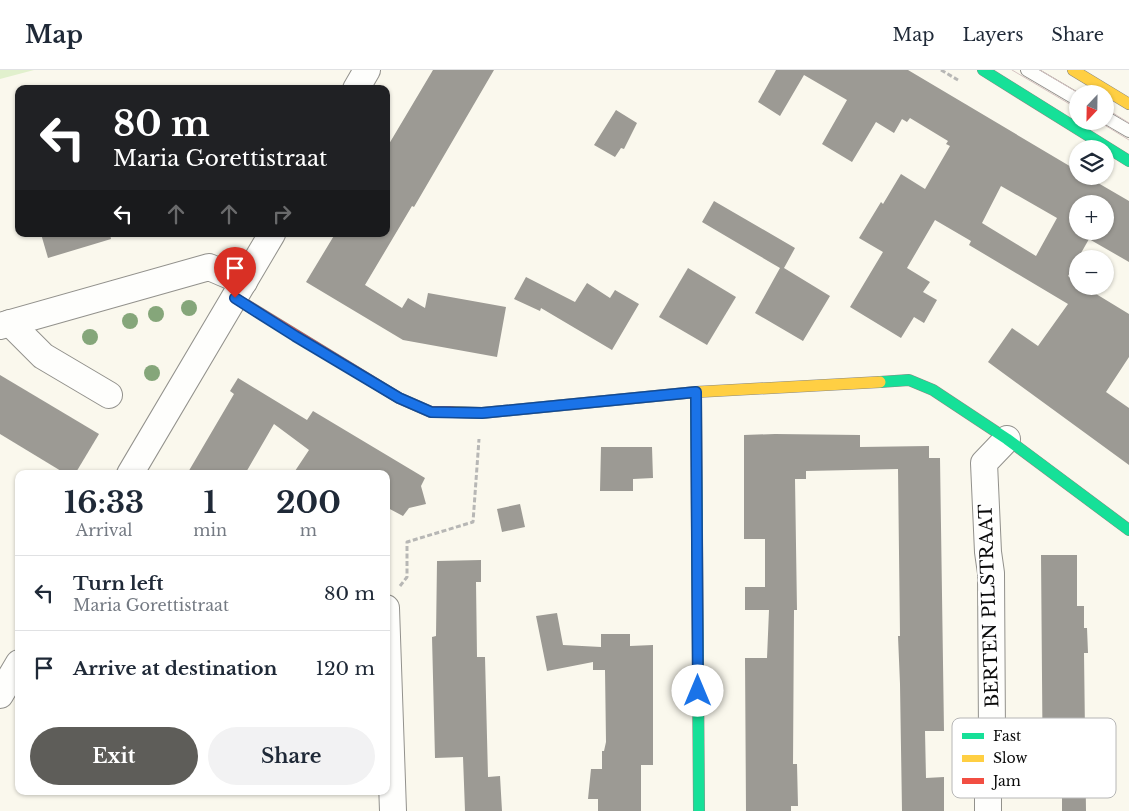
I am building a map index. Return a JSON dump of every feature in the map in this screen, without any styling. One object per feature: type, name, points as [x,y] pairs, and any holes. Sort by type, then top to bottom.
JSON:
[{"type":"street","points":[[358,85],[367,70]]},
{"type":"street","points":[[983,70],[1129,161]]},
{"type":"street","points":[[1073,70],[1129,104]]},
{"type":"street","points":[[132,470],[270,237]]},
{"type":"street","points":[[5,325],[209,267],[295,336],[399,398],[431,412],[482,413],[696,392],[909,380],[933,390],[1007,440],[1129,530]]},
{"type":"street","points":[[5,325],[43,356],[109,395]]},
{"type":"street","points":[[696,392],[699,811]]},
{"type":"street","name":"BERTEN PILSTRAAT","points":[[992,718],[991,573],[988,552],[984,463],[1007,440]]},
{"type":"street","points":[[391,599],[393,811]]},
{"type":"street","points":[[0,695],[15,670]]},
{"type":"street","name":"BERTEN PILSTRAAT","points":[[988,798],[988,811]]},
{"type":"lane","points":[[1027,70],[1069,95]]},
{"type":"lane","points":[[1114,122],[1129,131]]},
{"type":"path","points":[[391,599],[407,577],[407,542],[473,522],[482,413]]},
{"type":"green space","points":[[0,70],[34,70],[0,79]]},
{"type":"building","points":[[433,70],[494,70],[414,207],[412,206],[365,285],[402,308],[408,298],[425,308],[428,293],[506,307],[497,357],[403,340],[306,282],[333,237],[390,237],[390,142]]},
{"type":"building","points":[[776,70],[908,70],[1069,166],[1069,185],[1101,185],[1129,201],[1129,262],[1114,253],[1114,250],[1108,250],[1091,240],[1114,240],[1114,195],[1069,195],[1069,240],[1088,240],[1083,250],[1069,250],[1068,276],[1069,295],[1098,295],[1129,314],[1129,357],[1106,392],[1129,408],[1129,465],[988,362],[1012,328],[1038,346],[1068,304],[969,245],[971,241],[935,220],[907,268],[930,282],[923,292],[937,300],[924,323],[914,317],[901,338],[850,307],[883,252],[859,238],[901,174],[925,189],[950,146],[946,144],[948,141],[910,118],[907,122],[902,119],[894,133],[876,122],[852,162],[822,144],[847,100],[804,75],[780,116],[758,102]],"holes":[[[1001,186],[1057,218],[1036,256],[982,223]]]},
{"type":"building","points":[[616,110],[637,123],[624,149],[621,148],[615,157],[594,145]]},
{"type":"building","points":[[714,201],[795,248],[784,268],[830,296],[803,341],[755,313],[780,268],[702,222]]},
{"type":"building","points":[[42,237],[111,237],[111,239],[48,258]]},
{"type":"building","points":[[688,268],[736,297],[707,345],[659,317]]},
{"type":"building","points":[[526,277],[575,302],[587,283],[610,298],[615,290],[639,304],[612,350],[541,308],[540,311],[514,299]]},
{"type":"building","points":[[0,375],[99,434],[77,470],[59,470],[0,434]]},
{"type":"building","points":[[238,378],[307,420],[313,411],[425,478],[421,486],[426,504],[409,508],[403,516],[390,509],[390,470],[296,470],[309,450],[274,424],[247,470],[189,470],[234,394],[230,391]]},
{"type":"building","points":[[744,435],[860,435],[860,447],[929,446],[929,458],[940,458],[944,731],[925,731],[926,778],[944,777],[944,811],[902,811],[898,636],[900,636],[898,469],[806,471],[806,479],[795,479],[797,610],[794,610],[793,764],[797,764],[798,806],[791,806],[791,811],[746,811],[745,658],[767,658],[769,610],[745,610],[745,587],[765,587],[765,539],[744,539]]},
{"type":"building","points":[[601,447],[652,447],[653,478],[633,479],[633,491],[600,491]]},
{"type":"building","points":[[520,504],[525,527],[502,532],[497,509]]},
{"type":"building","points":[[1041,555],[1077,555],[1077,606],[1084,606],[1084,628],[1087,628],[1088,653],[1084,653],[1085,718],[1042,718]]},
{"type":"building","points":[[481,560],[481,582],[476,582],[477,657],[485,657],[488,777],[500,776],[502,811],[465,811],[463,757],[435,758],[432,637],[436,636],[437,561]]},
{"type":"building","points":[[557,613],[563,645],[601,647],[601,634],[630,634],[630,646],[653,645],[653,765],[641,765],[641,811],[598,811],[598,799],[588,799],[591,769],[602,769],[602,751],[604,751],[606,742],[605,670],[593,670],[593,662],[547,671],[536,616]]},
{"type":"building","points":[[1062,798],[1086,798],[1086,811],[1062,811]]},
{"type":"tram line","points":[[1012,70],[1069,104]]},
{"type":"tram line","points":[[1040,70],[1069,87]]},
{"type":"tram line","points":[[1114,114],[1129,123]]},
{"type":"tram line","points":[[1113,130],[1129,140]]},
{"type":"traffic: fast","points":[[983,70],[1129,161]]},
{"type":"traffic: fast","points":[[880,382],[909,380],[933,390],[1007,439],[1129,530]]},
{"type":"traffic: fast","points":[[696,392],[699,811]]},
{"type":"traffic: slow","points":[[1073,70],[1129,104]]},
{"type":"traffic: slow","points":[[453,412],[482,413],[696,392],[880,382]]},
{"type":"traffic: jam","points":[[235,298],[399,398],[431,412],[453,412]]},
{"type":"route","points":[[235,298],[399,398],[431,412],[482,413],[696,392],[698,691]]}]
